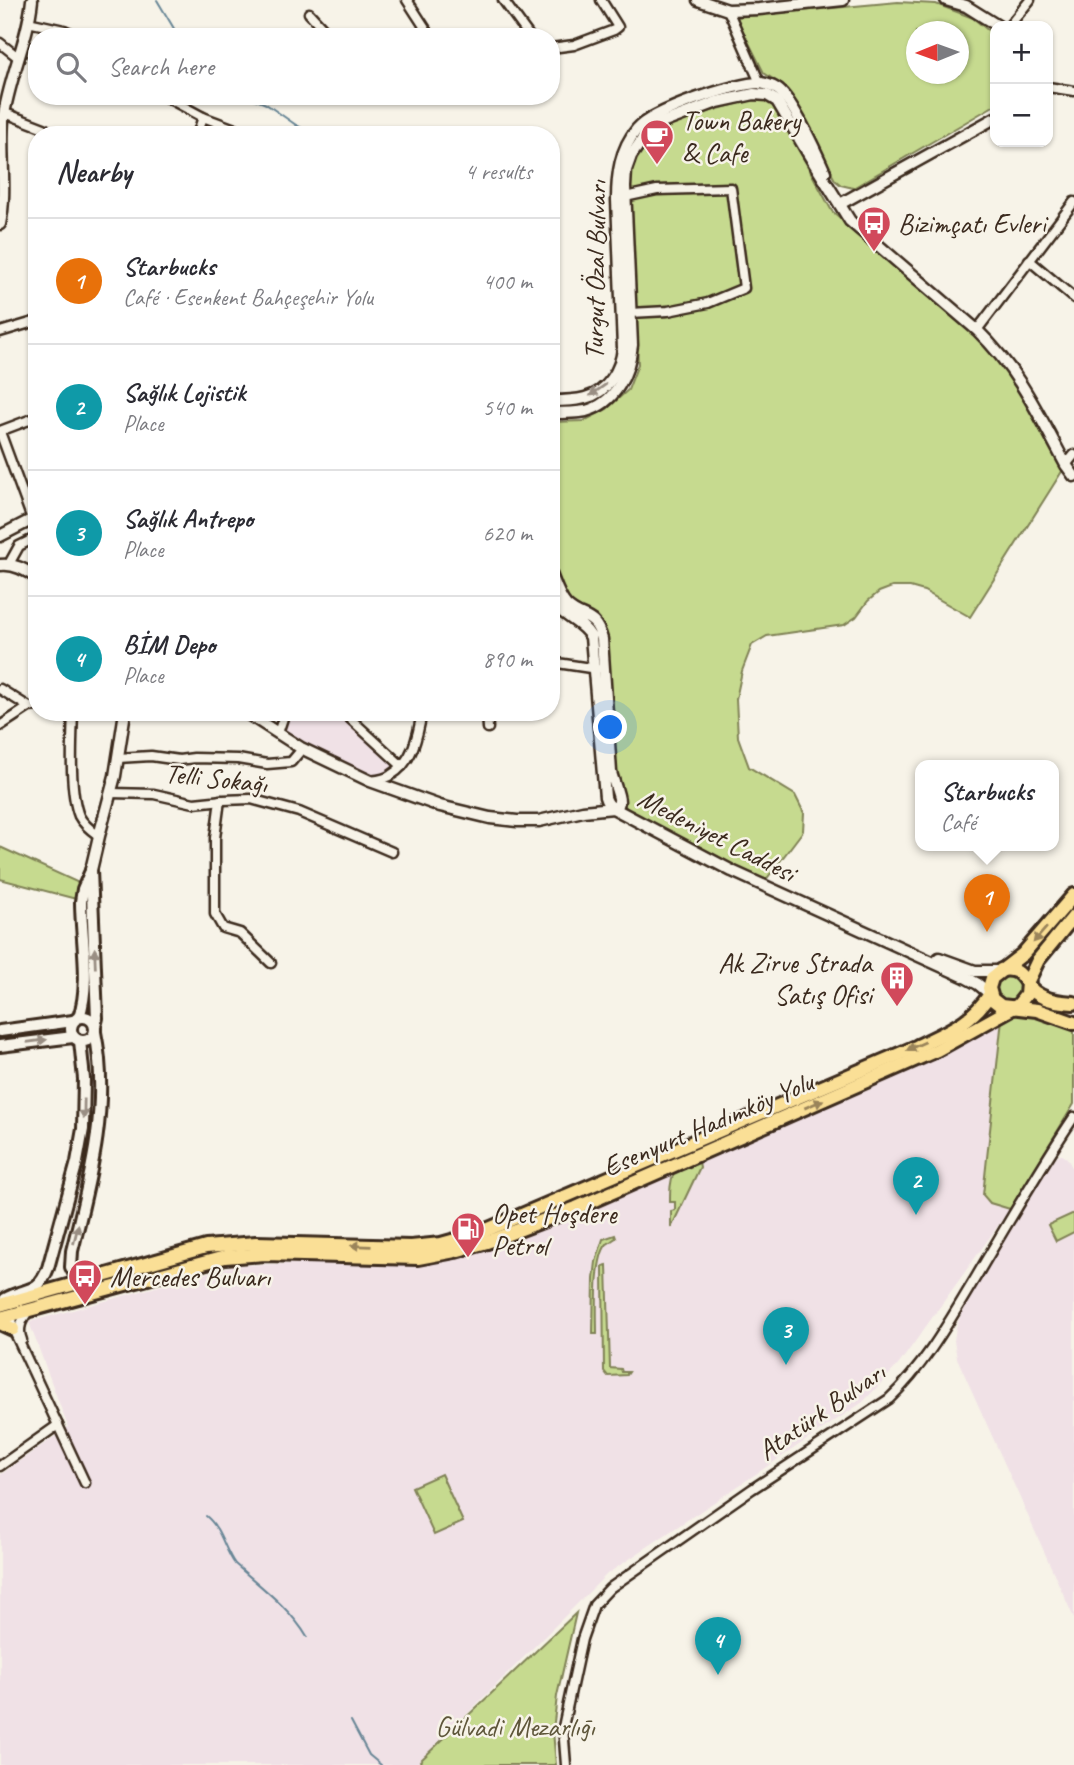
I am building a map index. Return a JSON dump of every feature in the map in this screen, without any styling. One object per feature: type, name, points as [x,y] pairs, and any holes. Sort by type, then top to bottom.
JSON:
[{"type":"main road","points":[[0,1304],[10,1296],[38,1285],[44,1279],[77,1163],[83,1129],[84,1079],[77,1039],[71,1029],[84,998],[81,902],[92,870]]},
{"type":"main road","points":[[0,1046],[89,1040],[95,1029],[97,1018],[92,870]]},
{"type":"main road","points":[[1074,895],[1023,954],[992,978],[989,988],[996,1003],[1037,1010],[1074,1023]]},
{"type":"main road","points":[[1013,1007],[1026,995],[1027,983],[1041,955],[1074,916]]},
{"type":"main road","points":[[1001,971],[1014,970],[1024,977],[1033,991],[1040,996],[1074,1003]]},
{"type":"main road","name":"Esenyurt Hadımköy Yolu","points":[[4,1318],[225,1257],[265,1254],[418,1258],[455,1251],[926,1042],[970,1018],[982,1007],[990,994]]},
{"type":"main road","name":"Esenyurt Hadımköy Yolu","points":[[0,1304],[206,1247],[256,1243],[411,1247],[502,1230],[576,1208],[925,1055],[1013,1007]]},
{"type":"main road","points":[[0,1031],[87,1017],[91,1019],[100,1066],[99,1125],[92,1171],[71,1262],[75,1275],[101,1278]]},
{"type":"main road","points":[[4,1318],[13,1329]]},
{"type":"street","points":[[0,224],[3,122],[32,0]]},
{"type":"street","points":[[407,0],[426,28]]},
{"type":"street","points":[[503,0],[523,28]]},
{"type":"street","points":[[560,46],[574,44],[618,27],[601,0]]},
{"type":"street","points":[[698,0],[729,10],[844,0]]},
{"type":"street","points":[[946,0],[966,6],[990,21]]},
{"type":"street","points":[[1013,21],[1030,0]]},
{"type":"street","points":[[729,10],[760,83]]},
{"type":"street","points":[[309,13],[323,28]]},
{"type":"street","points":[[27,22],[55,28]]},
{"type":"street","points":[[0,43],[19,58]]},
{"type":"street","name":"Turgut Özal Bulvarı","points":[[560,400],[583,399],[596,394],[611,380],[621,363],[623,348],[617,190],[622,156],[633,135],[647,120],[713,93],[760,83],[776,88],[787,99],[817,152],[840,204]]},
{"type":"street","points":[[1053,88],[1074,91]]},
{"type":"street","name":"Turgut Özal Bulvarı","points":[[560,412],[587,410],[602,403],[617,389],[630,361],[632,345],[625,176],[628,162],[640,141],[650,130],[671,119],[718,102],[762,94],[773,98],[780,106],[850,221],[992,345],[1026,391],[1074,476]]},
{"type":"street","points":[[181,105],[227,126]]},
{"type":"street","points":[[5,113],[39,126]]},
{"type":"street","points":[[200,126],[203,117]]},
{"type":"street","points":[[840,204],[990,121]]},
{"type":"street","points":[[625,197],[657,190],[731,188],[744,288],[708,303],[668,311],[630,313]]},
{"type":"street","points":[[977,330],[1074,203]]},
{"type":"street","points":[[1029,260],[1074,298]]},
{"type":"street","points":[[0,332],[28,324]]},
{"type":"street","points":[[28,421],[0,432],[28,503]]},
{"type":"street","points":[[1066,466],[1074,455]]},
{"type":"street","points":[[0,536],[28,521]]},
{"type":"street","points":[[28,542],[19,547],[5,565],[28,572]]},
{"type":"street","points":[[560,596],[566,605],[590,618],[602,639],[600,669],[605,797],[608,805],[613,808]]},
{"type":"street","points":[[560,611],[582,624],[591,637],[600,669]]},
{"type":"street","points":[[560,663],[600,669]]},
{"type":"street","points":[[0,689],[28,703]]},
{"type":"street","points":[[0,726],[28,709]]},
{"type":"street","points":[[73,721],[72,754],[80,818],[99,836]]},
{"type":"street","points":[[92,870],[111,793],[124,721]]},
{"type":"street","name":"Medeniyet Caddesi","points":[[259,721],[302,749],[370,781],[440,806],[490,818],[517,821],[539,821],[583,811],[613,808],[732,871],[876,936]]},
{"type":"street","points":[[278,733],[282,721]]},
{"type":"street","points":[[353,721],[402,766]]},
{"type":"street","points":[[370,781],[390,776],[402,766],[416,743],[420,721]]},
{"type":"street","points":[[488,721],[488,728]]},
{"type":"street","points":[[118,758],[151,756],[179,760],[238,759],[267,764],[291,762],[302,749]]},
{"type":"street","name":"Telli Sokağı","points":[[111,793],[153,794],[194,803],[251,799],[299,812],[392,852]]},
{"type":"street","points":[[220,800],[215,838],[215,914],[223,928],[240,933],[271,963]]},
{"type":"street","points":[[876,936],[975,971],[1001,971]]},
{"type":"street","points":[[876,936],[965,977],[990,994]]},
{"type":"street","name":"Atatürk Bulvarı","points":[[566,1765],[563,1727],[582,1639],[594,1605],[610,1588],[752,1489],[889,1399],[902,1387],[939,1340],[1074,1117]]},
{"type":"street","points":[[29,1309],[20,1324],[20,1334],[29,1363],[85,1483]]},
{"type":"street","points":[[13,1329],[29,1363]]},
{"type":"street","points":[[0,1466],[58,1425]]},
{"type":"shaded area","points":[[282,721],[353,721],[397,761],[393,767],[371,776],[284,732]]},
{"type":"shaded area","points":[[1002,1019],[983,1195],[990,1203],[1010,1209],[899,1364],[863,1402],[607,1574],[416,1765],[0,1765],[0,1475],[68,1427],[29,1322],[235,1265],[438,1261],[612,1199],[852,1095]]},
{"type":"shaded area","points":[[1059,1155],[1067,1158],[1074,1171],[1074,1618],[957,1358],[954,1341],[962,1312],[1052,1160]]},
{"type":"green space","points":[[898,2],[936,4],[973,18],[990,32],[990,108],[853,188],[841,185],[835,180],[791,97],[782,85],[764,73],[736,17]]},
{"type":"green space","points":[[753,100],[767,101],[776,108],[832,211],[992,345],[1066,465],[970,617],[924,591],[910,587],[892,587],[879,592],[856,617],[844,625],[767,636],[752,645],[742,671],[736,699],[738,737],[749,767],[795,795],[804,813],[803,831],[762,885],[636,818],[619,800],[599,632],[574,610],[560,588],[560,422],[584,421],[607,409],[628,390],[638,364],[630,196],[631,175],[636,159],[646,142],[662,130]]},
{"type":"green space","points":[[0,847],[79,883],[76,899],[0,879]]},
{"type":"green space","points":[[1008,976],[1017,980],[1021,989],[1017,998],[1008,1002],[999,998],[995,989],[999,980]]},
{"type":"green space","points":[[1014,1013],[1029,1013],[1074,1027],[1074,1104],[1010,1209],[990,1203],[983,1195],[1002,1019]]},
{"type":"green space","points":[[699,1162],[700,1167],[671,1228],[671,1211],[675,1210],[675,1202],[670,1202],[674,1172]]},
{"type":"green space","points":[[1074,1213],[1074,1232],[1056,1241],[1048,1225]]},
{"type":"green space","points":[[615,1235],[616,1238],[607,1244],[600,1261],[597,1334],[593,1334],[596,1262],[603,1239]]},
{"type":"green space","points":[[607,1265],[610,1368],[629,1372],[627,1375],[608,1376],[604,1371],[603,1266]]},
{"type":"green space","points":[[441,1474],[463,1522],[434,1535],[412,1487]]},
{"type":"green space","name":"Gülvadi Mezarlıḡı","points":[[576,1613],[557,1696],[553,1731],[556,1765],[422,1765],[420,1761]]},
{"type":"waterway","points":[[157,0],[174,28]]},
{"type":"waterway","points":[[267,105],[298,126]]},
{"type":"waterway","points":[[206,1516],[215,1526],[235,1564],[283,1607],[307,1637]]},
{"type":"waterway","points":[[351,1721],[369,1755],[381,1765]]},
{"type":"place","name":"Town Bakery & Cafe","points":[[657,166]]},
{"type":"place","name":"Bizimçatı Evleri","points":[[874,253]]},
{"type":"place","name":"Starbucks","points":[[987,932]]},
{"type":"place","name":"Ak Zirve Strada Satış Ofisi","points":[[897,1008]]},
{"type":"place","name":"Sağlık Lojistik","points":[[916,1215]]},
{"type":"place","name":"Opet Hoşdere Petrol","points":[[468,1259]]},
{"type":"place","name":"Mercedes Bulvarı","points":[[85,1306]]},
{"type":"place","name":"Sağlık Antrepo","points":[[786,1365]]},
{"type":"place","name":"BİM Depo","points":[[718,1675]]}]
